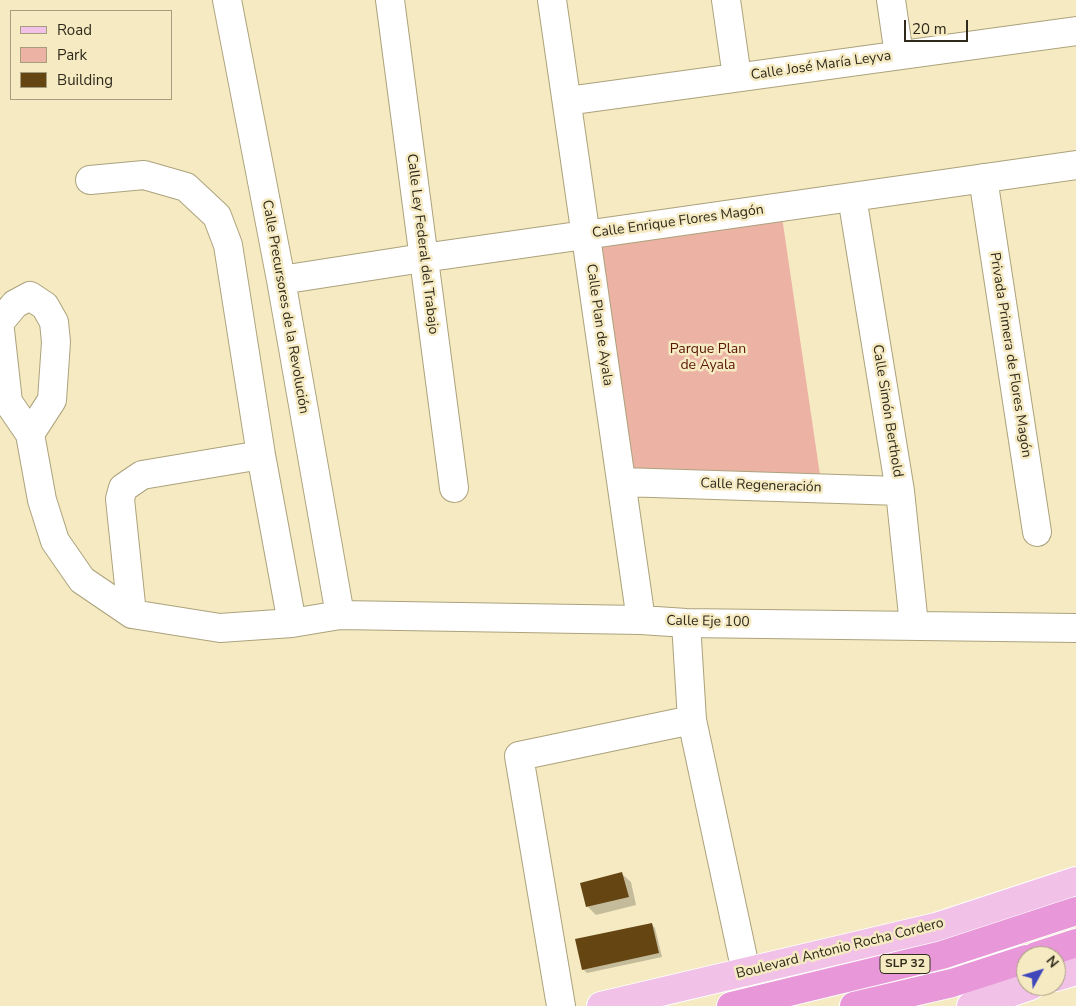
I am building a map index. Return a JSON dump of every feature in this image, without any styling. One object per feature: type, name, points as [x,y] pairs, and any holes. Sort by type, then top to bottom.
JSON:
[{"type":"highway","name":"Boulevard Antonio Rocha Cordero","points":[[731,1006],[942,955],[1076,911]]},
{"type":"highway","name":"SLP 32","points":[[854,1006],[952,983],[1016,962]]},
{"type":"main road","name":"Boulevard Antonio Rocha Cordero","points":[[601,1006],[936,927],[1076,881]]},
{"type":"main road","points":[[971,1006],[1016,991]]},
{"type":"street","name":"Calle Precursores de la Revolución","points":[[227,0],[281,280],[340,615]]},
{"type":"street","name":"Calle Ley Federal del Trabajo","points":[[390,0],[454,488]]},
{"type":"street","name":"Calle Plan de Ayala","points":[[552,0],[641,620]]},
{"type":"street","points":[[726,0],[737,77]]},
{"type":"street","points":[[892,0],[899,55]]},
{"type":"street","name":"Calle José María Leyva","points":[[567,101],[1076,31]]},
{"type":"street","name":"Calle Enrique Flores Magón","points":[[281,280],[1076,165]]},
{"type":"street","points":[[90,180],[144,176],[186,187],[217,216],[228,245],[261,455],[292,623]]},
{"type":"street","name":"Privada Primera de Flores Magón","points":[[983,178],[1037,532]]},
{"type":"street","name":"Calle Simón Berthold","points":[[852,197],[900,491],[914,625]]},
{"type":"street","points":[[0,322],[15,304],[30,296],[45,306],[54,322],[56,342],[52,400],[30,434]]},
{"type":"street","points":[[0,330],[8,402],[30,434],[42,500],[55,541],[82,580],[132,614]]},
{"type":"street","points":[[132,614],[120,499],[123,488],[142,475],[261,455]]},
{"type":"street","name":"Calle Regeneración","points":[[622,482],[900,491]]},
{"type":"street","name":"Calle Eje 100","points":[[132,614],[220,628],[292,623],[340,615],[641,620],[686,623],[1076,628]]},
{"type":"street","points":[[686,623],[692,720],[746,972]]},
{"type":"street","points":[[561,1006],[519,756],[692,720]]},
{"type":"green space","name":"Parque Plan de Ayala","points":[[782,217],[820,475],[631,473],[597,243]]},
{"type":"building","points":[[622,872],[629,897],[586,907],[580,883]]},
{"type":"building","points":[[652,923],[659,953],[582,970],[575,939]]}]
